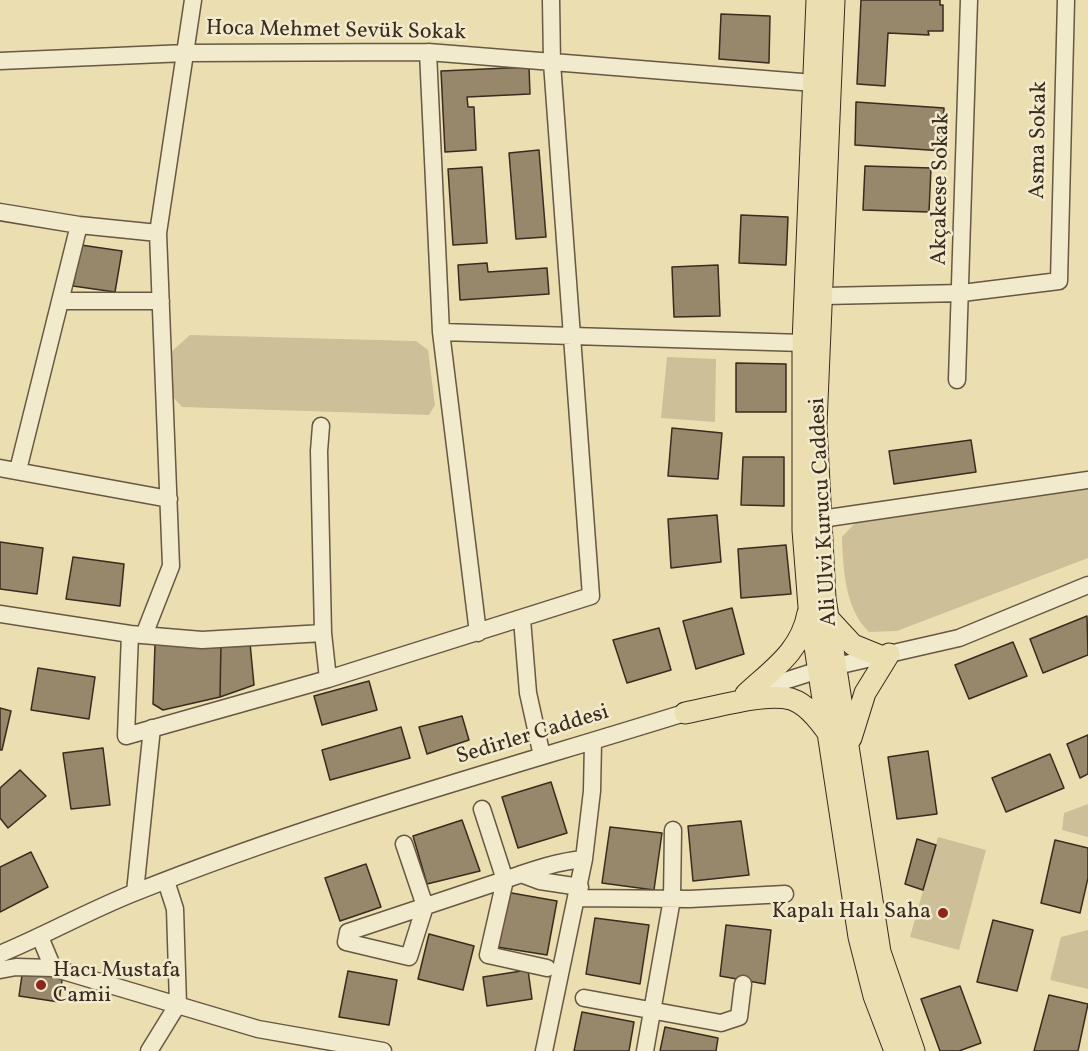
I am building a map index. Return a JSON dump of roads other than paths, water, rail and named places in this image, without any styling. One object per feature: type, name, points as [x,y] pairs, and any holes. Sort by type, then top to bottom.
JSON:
[{"type":"main road","name":"Ali Ulvi Kurucu Caddesi","points":[[817,0],[804,343],[803,530],[809,607],[828,668],[848,747],[880,952],[914,1051]]},
{"type":"main road","name":"Ali Ulvi Kurucu Caddesi","points":[[834,0],[824,296],[816,425],[825,598],[829,619],[828,733],[859,937],[874,996],[895,1051]]},
{"type":"main road","points":[[746,694],[795,649],[806,626],[809,607]]},
{"type":"main road","points":[[829,619],[853,645],[884,655],[865,693],[848,747]]},
{"type":"main road","points":[[685,713],[774,697],[792,700],[818,718],[828,733]]},
{"type":"street","points":[[193,0],[158,233],[171,566],[137,634],[126,736],[328,679],[591,596],[552,63],[551,0]]},
{"type":"street","name":"Akçakese Sokak","points":[[957,380],[962,293],[969,0]]},
{"type":"street","name":"Asma Sokak","points":[[962,293],[1059,281],[1065,0]]},
{"type":"street","points":[[428,52],[441,332],[478,633]]},
{"type":"street","name":"Hoca Mehmet Sevük Sokak","points":[[0,61],[186,53],[428,52],[814,83]]},
{"type":"street","points":[[0,212],[78,225],[158,233]]},
{"type":"street","points":[[18,470],[78,225]]},
{"type":"street","points":[[824,296],[962,293]]},
{"type":"street","points":[[60,301],[161,301]]},
{"type":"street","points":[[441,332],[572,338],[804,343]]},
{"type":"street","points":[[321,426],[319,452],[323,633],[328,679]]},
{"type":"street","points":[[0,468],[170,499]]},
{"type":"street","points":[[821,519],[1088,480]]},
{"type":"street","name":"Sedirler Caddesi","points":[[0,954],[135,892],[366,812],[828,668],[959,638],[1088,585]]},
{"type":"street","points":[[0,614],[137,634],[202,640],[323,633]]},
{"type":"street","points":[[522,619],[528,693],[542,756]]},
{"type":"street","points":[[135,892],[152,728]]},
{"type":"street","points":[[544,1051],[584,859],[592,791],[593,742]]},
{"type":"street","points":[[482,809],[505,880],[488,955],[547,968]]},
{"type":"street","points":[[645,1051],[672,899],[673,830]]},
{"type":"street","points":[[404,844],[425,906],[409,957],[346,942],[348,932],[425,906],[505,880],[521,874],[562,861],[584,859]]},
{"type":"street","points":[[521,874],[578,893],[672,899],[785,894]]},
{"type":"street","points":[[149,1051],[178,1004],[175,909],[166,881]]},
{"type":"street","points":[[40,937],[53,968]]},
{"type":"street","points":[[0,970],[16,967],[53,968],[258,1029],[383,1051]]},
{"type":"street","points":[[584,998],[721,1023],[739,1017],[743,984]]},
{"type":"place","name":"Kapalı Halı Saha","points":[[943,913]]},
{"type":"place","name":"Hacı Mustafa Camii","points":[[41,985]]}]
